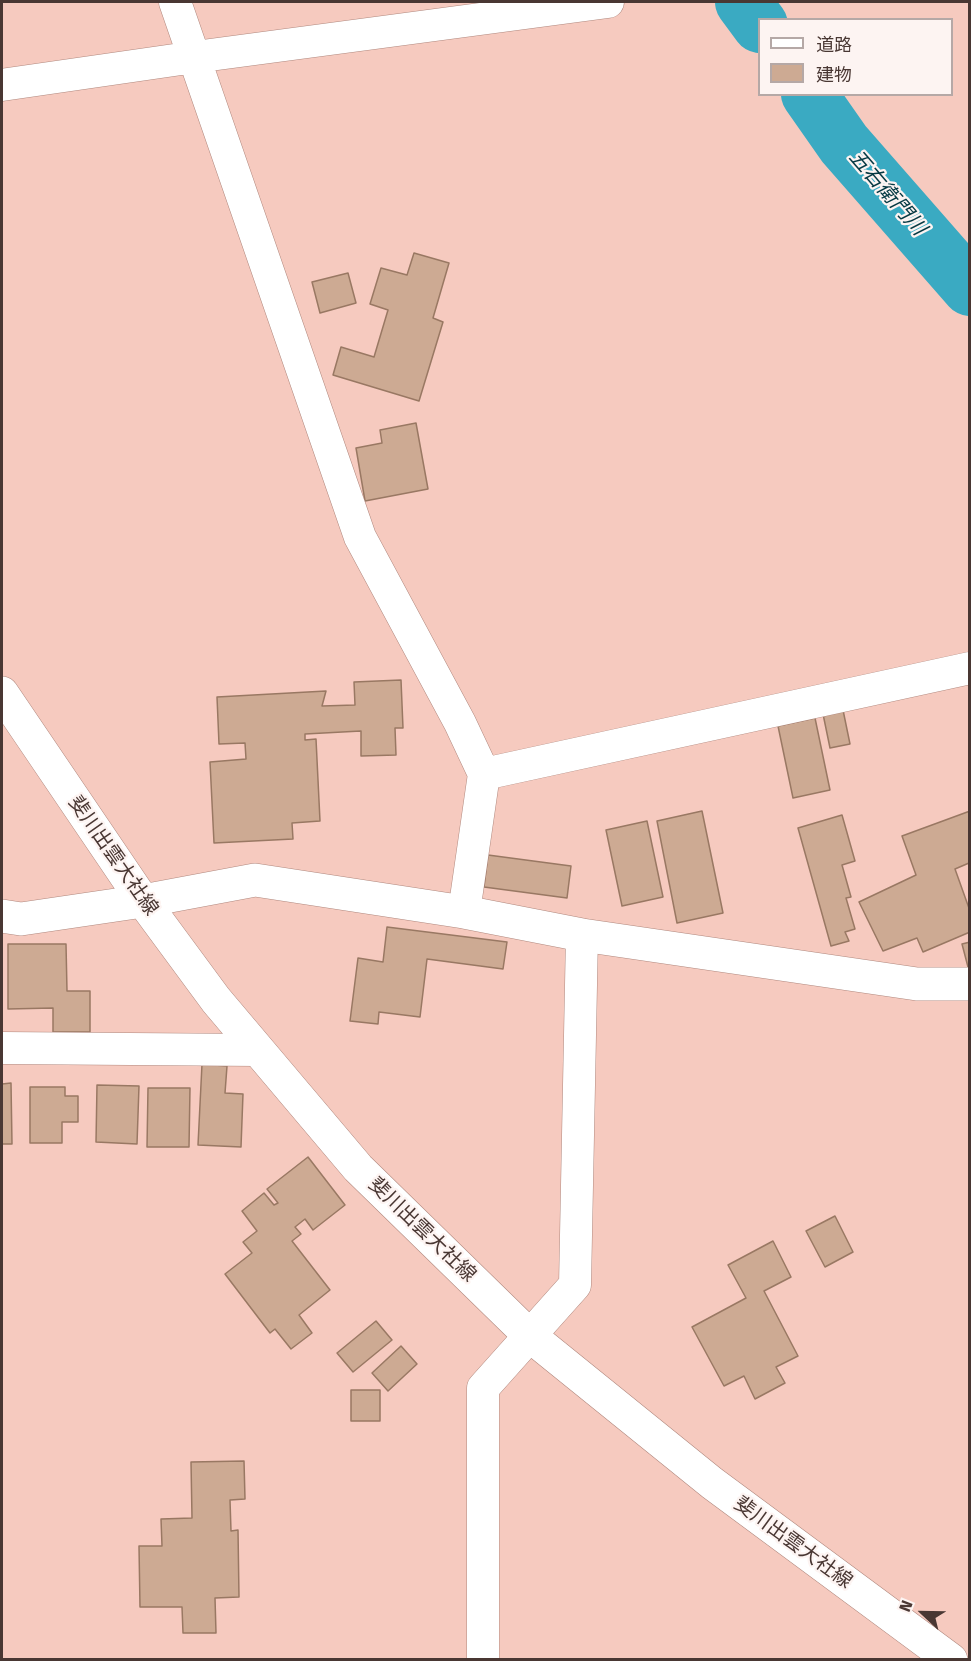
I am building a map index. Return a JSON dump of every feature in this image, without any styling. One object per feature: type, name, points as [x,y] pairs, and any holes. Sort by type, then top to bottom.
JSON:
[{"type":"main road","name":"斐川出雲大社線","points":[[2,693],[142,901],[216,1000],[358,1168],[530,1335],[712,1483],[951,1659]]},
{"type":"main road","points":[[2,916],[21,919],[142,901],[255,880],[464,912],[582,935],[917,984],[969,984]]},
{"type":"street","points":[[175,2],[360,537],[460,723],[484,774],[464,912]]},
{"type":"street","points":[[2,85],[608,2]]},
{"type":"street","points":[[484,774],[969,668]]},
{"type":"street","points":[[483,1659],[483,1388],[575,1286],[582,935]]},
{"type":"street","points":[[2,1048],[258,1050]]},
{"type":"building","points":[[414,253],[449,263],[433,318],[443,322],[419,401],[333,375],[341,347],[374,357],[388,310],[370,304],[381,268],[407,275]]},
{"type":"building","points":[[348,273],[356,303],[320,313],[312,282]]},
{"type":"building","points":[[416,423],[428,489],[365,501],[356,448],[382,443],[380,430]]},
{"type":"building","points":[[401,680],[403,728],[395,728],[396,755],[361,756],[361,731],[305,734],[305,740],[316,739],[320,821],[292,823],[293,839],[214,843],[210,762],[246,759],[245,743],[219,744],[217,697],[326,691],[322,706],[355,705],[354,682]]},
{"type":"building","points":[[843,710],[850,744],[830,748],[823,714]]},
{"type":"building","points":[[815,718],[830,790],[793,798],[778,726]]},
{"type":"building","points":[[702,811],[723,913],[677,923],[657,821]]},
{"type":"building","points":[[970,811],[970,865],[969,863],[955,869],[970,911],[970,932],[923,952],[917,938],[883,951],[859,902],[916,875],[902,836]]},
{"type":"building","points":[[842,815],[855,861],[842,865],[851,897],[846,898],[855,929],[845,932],[849,941],[831,946],[798,828]]},
{"type":"building","points":[[647,821],[663,897],[622,906],[606,830]]},
{"type":"building","points":[[488,855],[571,866],[567,898],[484,887]]},
{"type":"building","points":[[387,927],[507,942],[503,969],[427,959],[420,1017],[379,1012],[378,1024],[350,1021],[358,958],[383,962]]},
{"type":"building","points":[[970,942],[970,967],[968,967],[962,944]]},
{"type":"building","points":[[8,944],[66,944],[67,991],[90,991],[90,1032],[53,1032],[53,1008],[8,1009]]},
{"type":"building","points":[[202,1064],[227,1066],[225,1093],[243,1094],[241,1147],[198,1145]]},
{"type":"building","points":[[11,1083],[12,1144],[2,1144],[2,1084]]},
{"type":"building","points":[[97,1085],[139,1086],[137,1144],[96,1142]]},
{"type":"building","points":[[30,1087],[65,1087],[65,1096],[78,1096],[78,1122],[62,1122],[62,1143],[30,1143]]},
{"type":"building","points":[[148,1088],[190,1088],[189,1147],[147,1147]]},
{"type":"building","points":[[308,1157],[345,1205],[313,1230],[305,1219],[295,1227],[301,1234],[292,1241],[330,1290],[299,1315],[312,1333],[291,1349],[275,1329],[270,1333],[225,1274],[252,1253],[243,1242],[257,1231],[242,1211],[264,1193],[274,1205],[278,1203],[267,1189]]},
{"type":"building","points":[[835,1216],[853,1252],[825,1267],[806,1231]]},
{"type":"building","points":[[773,1241],[791,1277],[764,1291],[798,1356],[776,1367],[785,1383],[755,1399],[744,1376],[724,1386],[692,1327],[746,1298],[728,1265]]},
{"type":"building","points":[[376,1321],[392,1340],[353,1372],[337,1353]]},
{"type":"building","points":[[401,1346],[417,1364],[388,1391],[372,1373]]},
{"type":"building","points":[[351,1390],[380,1390],[380,1421],[351,1421]]},
{"type":"building","points":[[244,1461],[245,1499],[230,1500],[231,1531],[238,1530],[239,1597],[215,1598],[216,1633],[183,1633],[182,1607],[140,1607],[139,1546],[162,1546],[161,1519],[192,1518],[191,1462]]},
{"type":"waterway","name":"五右衛門川","points":[[743,2],[758,22]]},
{"type":"waterway","name":"五右衛門川","points":[[810,96],[844,144],[970,288]]}]
